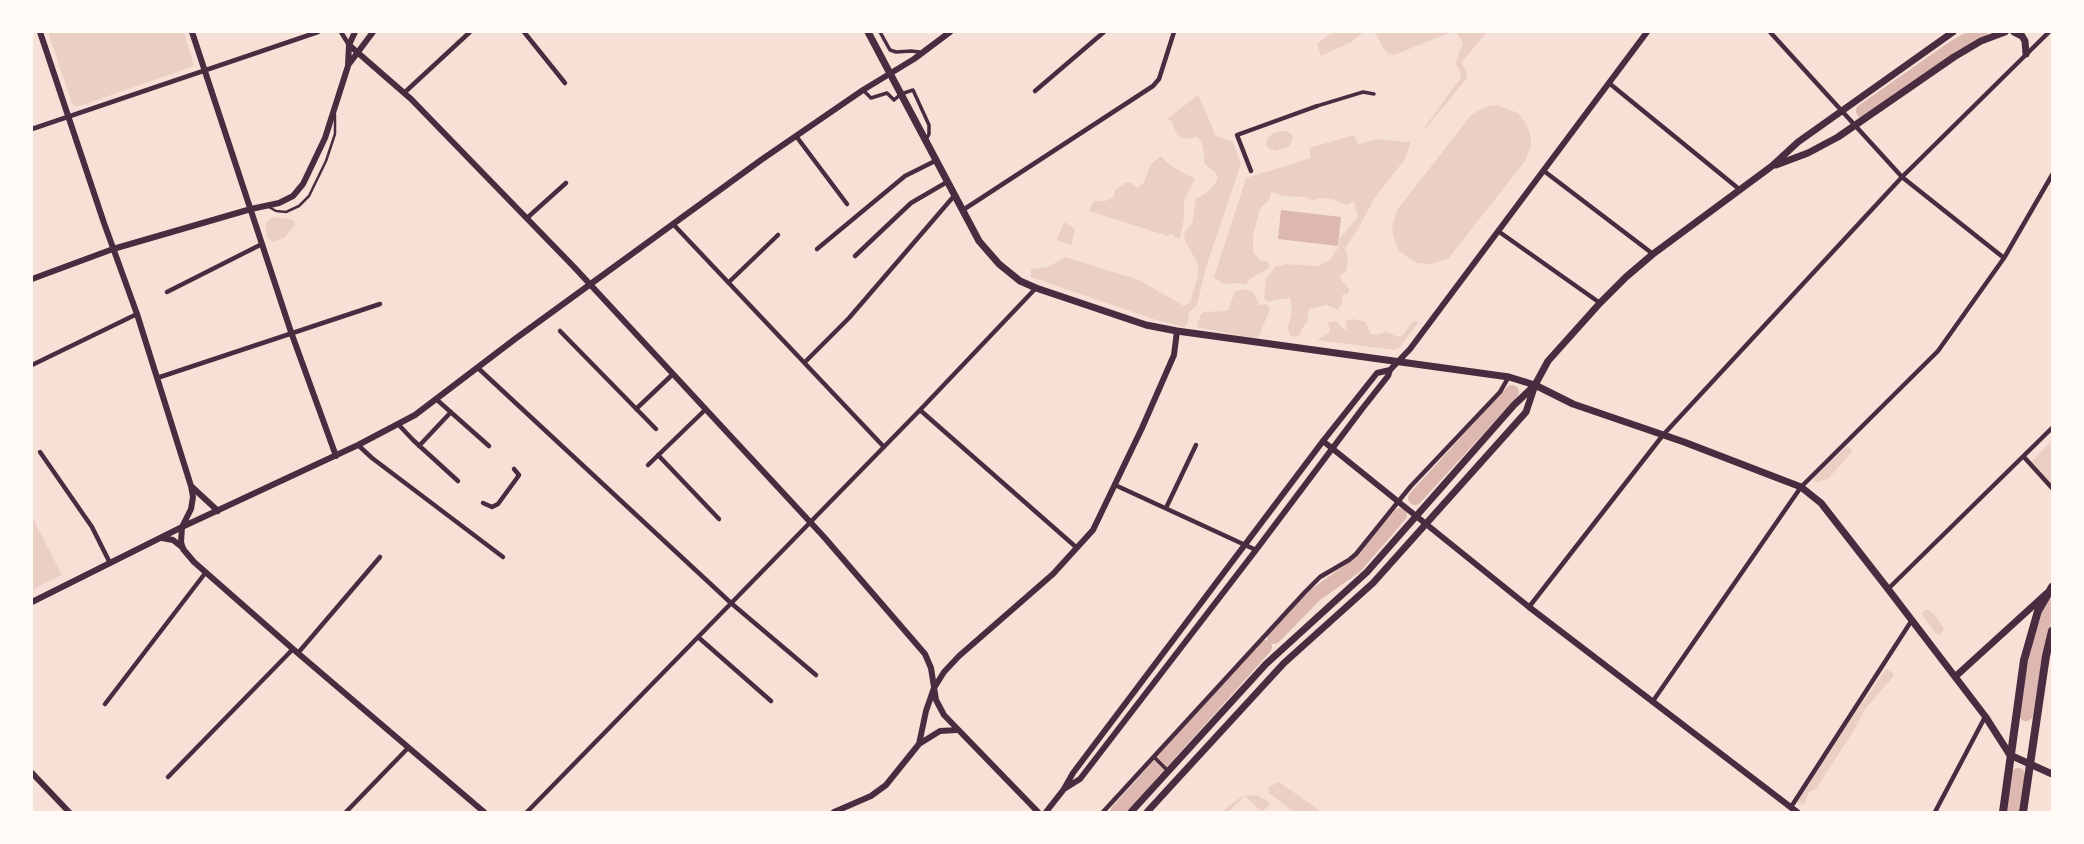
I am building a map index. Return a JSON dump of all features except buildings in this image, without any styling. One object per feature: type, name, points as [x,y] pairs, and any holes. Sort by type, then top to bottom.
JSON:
[{"type":"main road","points":[[868,32],[962,210],[988,254],[1009,274],[1036,288],[1146,325],[1509,377],[1573,404],[1801,487],[1821,503],[1956,676],[2010,755],[2053,774]]},
{"type":"main road","points":[[1147,813],[1284,663],[1373,583],[1527,412],[1535,386],[1548,360],[1600,303],[1653,254],[1772,166],[1798,142],[1953,32]]},
{"type":"main road","points":[[1772,166],[1808,153],[1856,126],[1954,57],[1981,41],[2005,32]]},
{"type":"main road","points":[[2014,32],[2025,41],[2026,54]]},
{"type":"main road","points":[[1131,813],[1266,664],[1367,572],[1514,405],[1535,386]]},
{"type":"main road","points":[[1956,676],[2051,589]]},
{"type":"main road","points":[[2003,813],[2024,660],[2038,611],[2051,589]]},
{"type":"main road","points":[[2023,813],[2046,656],[2053,631]]},
{"type":"street","points":[[40,32],[137,314],[191,486],[191,509],[182,527],[183,549]]},
{"type":"street","points":[[192,32],[291,332],[336,456]]},
{"type":"street","points":[[32,129],[318,32]]},
{"type":"street","points":[[341,32],[349,45],[404,93],[527,218],[809,521],[925,654],[932,668],[939,708],[1038,813]]},
{"type":"street","points":[[348,66],[349,45],[355,32]]},
{"type":"street","points":[[32,279],[113,249],[293,196],[303,184],[325,138],[348,66],[373,32]]},
{"type":"street","points":[[404,93],[470,32]]},
{"type":"street","points":[[524,32],[565,83]]},
{"type":"street","points":[[880,32],[890,50],[922,53]]},
{"type":"street","points":[[32,602],[182,527],[336,456],[415,415],[673,223],[950,32]]},
{"type":"street","points":[[1035,91],[1104,32]]},
{"type":"street","points":[[962,210],[1146,92],[1159,79],[1174,32]]},
{"type":"street","points":[[1065,789],[1080,779],[1124,722],[1390,370],[1410,349],[1647,32]]},
{"type":"street","points":[[1770,32],[1902,177],[2004,258]]},
{"type":"street","points":[[1529,607],[1663,435],[1902,177],[2049,32]]},
{"type":"street","points":[[1609,83],[1740,190]]},
{"type":"street","points":[[863,90],[871,99],[887,93],[894,100],[911,90],[915,92],[929,125],[926,140]]},
{"type":"street","points":[[1251,171],[1237,135],[1363,92],[1374,94]]},
{"type":"street","points":[[796,136],[847,204]]},
{"type":"street","points":[[817,249],[905,176],[937,160]]},
{"type":"street","points":[[1543,170],[1653,254]]},
{"type":"street","points":[[1653,701],[1801,487],[1938,351],[2004,258],[2053,175]]},
{"type":"street","points":[[855,256],[911,203],[948,181]]},
{"type":"street","points":[[527,218],[566,183]]},
{"type":"street","points":[[805,362],[849,318],[955,195]]},
{"type":"street","points":[[673,223],[884,447]]},
{"type":"street","points":[[1497,230],[1600,303]]},
{"type":"street","points":[[729,282],[778,234]]},
{"type":"street","points":[[167,292],[262,244]]},
{"type":"street","points":[[527,813],[1036,288]]},
{"type":"street","points":[[157,378],[380,304]]},
{"type":"street","points":[[32,365],[137,314]]},
{"type":"street","points":[[560,331],[656,429]]},
{"type":"street","points":[[919,744],[926,711],[934,688],[944,672],[1053,574],[1093,530],[1174,355],[1177,331]]},
{"type":"street","points":[[478,368],[731,603],[816,675]]},
{"type":"street","points":[[1046,813],[1116,715],[1323,441],[1377,373],[1390,370]]},
{"type":"street","points":[[636,409],[673,374]]},
{"type":"street","points":[[1103,813],[1156,759],[1305,592],[1320,578],[1356,554],[1398,502],[1500,392],[1509,377]]},
{"type":"street","points":[[436,399],[489,446]]},
{"type":"street","points":[[1355,402],[1363,407]]},
{"type":"street","points":[[648,465],[706,409]]},
{"type":"street","points":[[920,410],[1078,549]]},
{"type":"street","points":[[419,446],[452,412]]},
{"type":"street","points":[[398,424],[458,481]]},
{"type":"street","points":[[1888,589],[2053,428]]},
{"type":"street","points":[[1323,441],[1529,607],[1797,813]]},
{"type":"street","points":[[358,445],[503,557]]},
{"type":"street","points":[[1166,508],[1196,445]]},
{"type":"street","points":[[40,452],[92,527],[110,563]]},
{"type":"street","points":[[658,455],[719,519]]},
{"type":"street","points":[[2024,457],[2053,488]]},
{"type":"street","points":[[483,503],[492,507],[498,504],[519,475],[513,469]]},
{"type":"street","points":[[1115,485],[1256,550]]},
{"type":"street","points":[[191,486],[218,511]]},
{"type":"street","points":[[160,538],[173,540],[205,572],[484,813]]},
{"type":"street","points":[[168,777],[295,651],[380,557]]},
{"type":"street","points":[[106,704],[205,572]]},
{"type":"street","points":[[1790,807],[1912,620]]},
{"type":"street","points":[[698,637],[771,701]]},
{"type":"street","points":[[1169,646],[1177,653]]},
{"type":"street","points":[[1116,715],[1124,722]]},
{"type":"street","points":[[1935,813],[1985,716]]},
{"type":"street","points":[[834,813],[871,796],[886,785],[919,744],[940,731],[957,730]]},
{"type":"street","points":[[345,813],[408,748]]},
{"type":"street","points":[[1156,759],[1168,770]]},
{"type":"street","points":[[32,773],[69,813]]},
{"type":"lane","points":[[267,205],[276,211],[286,212],[299,206],[309,196],[332,143],[335,128],[334,108]]},
{"type":"shaded area","points":[[48,32],[184,32],[194,66],[75,106]]},
{"type":"shaded area","points":[[1332,32],[1364,32],[1351,42],[1321,56],[1317,44]]},
{"type":"shaded area","points":[[1375,32],[1452,32],[1394,55],[1383,48]]},
{"type":"shaded area","points":[[1456,32],[1487,32],[1461,63],[1467,72],[1467,78],[1426,128],[1461,77],[1455,64],[1463,43]]},
{"type":"shaded area","points":[[1198,95],[1216,136],[1233,142],[1241,164],[1206,267],[1197,305],[1189,313],[1185,327],[1156,320],[1031,277],[1031,269],[1048,267],[1065,257],[1139,280],[1184,306],[1190,302],[1198,276],[1198,264],[1184,239],[1185,232],[1192,223],[1196,199],[1209,191],[1218,179],[1216,173],[1204,163],[1201,141],[1197,137],[1185,139],[1177,135],[1172,122],[1167,119]]},
{"type":"shaded area","points":[[1497,105],[1518,113],[1526,123],[1531,145],[1525,161],[1448,259],[1431,264],[1417,263],[1399,251],[1394,239],[1392,228],[1397,210],[1472,114],[1488,106]]},
{"type":"shaded area","points":[[1287,131],[1293,136],[1288,147],[1276,151],[1268,148],[1266,144],[1269,136]]},
{"type":"shaded area","points":[[1354,135],[1358,144],[1380,139],[1411,141],[1405,159],[1374,199],[1345,248],[1348,258],[1346,271],[1339,277],[1349,289],[1348,294],[1342,295],[1338,310],[1327,305],[1309,309],[1307,323],[1301,334],[1297,337],[1290,336],[1290,298],[1269,302],[1264,299],[1266,279],[1275,267],[1285,264],[1318,266],[1330,260],[1339,246],[1340,238],[1358,217],[1354,201],[1347,205],[1335,200],[1312,200],[1271,192],[1269,200],[1260,208],[1253,236],[1253,252],[1260,261],[1268,261],[1269,268],[1250,279],[1246,285],[1224,284],[1214,277],[1246,178],[1311,158],[1309,148]]},
{"type":"shaded area","points":[[1160,156],[1195,179],[1184,200],[1180,238],[1171,233],[1168,236],[1089,211],[1093,201],[1105,201],[1114,197],[1115,190],[1125,183],[1131,183],[1138,188],[1144,182],[1150,166]]},
{"type":"shaded area","points":[[1281,210],[1341,217],[1338,246],[1278,239]]},
{"type":"shaded area","points":[[271,218],[294,220],[295,225],[284,238],[273,242],[267,237],[265,224]]},
{"type":"shaded area","points":[[1064,222],[1075,229],[1071,245],[1057,240]]},
{"type":"shaded area","points":[[1246,289],[1254,293],[1259,305],[1267,304],[1270,309],[1259,336],[1253,338],[1197,327],[1204,312],[1228,311],[1235,291]]},
{"type":"shaded area","points":[[1353,319],[1366,322],[1370,333],[1375,335],[1387,332],[1398,337],[1403,335],[1412,322],[1418,323],[1399,348],[1394,350],[1317,340],[1330,332],[1328,323],[1336,321],[1344,330],[1347,328],[1345,321]]},
{"type":"shaded area","points":[[2052,440],[2052,485],[2031,462]]},
{"type":"shaded area","points":[[1846,447],[1851,448],[1852,452],[1828,479],[1816,482],[1813,478]]},
{"type":"shaded area","points":[[32,516],[62,575],[32,590]]},
{"type":"shaded area","points":[[1927,609],[1935,615],[1944,629],[1942,633],[1935,633],[1921,613]]},
{"type":"shaded area","points":[[1886,669],[1893,673],[1893,677],[1865,709],[1816,789],[1809,792],[1805,803],[1799,805],[1796,798]]},
{"type":"shaded area","points":[[1279,782],[1322,812],[1294,812],[1269,793],[1269,787]]},
{"type":"shaded area","points":[[1257,795],[1271,803],[1262,812],[1245,796],[1228,812],[1222,812],[1243,796]]},
{"type":"waterway","points":[[1863,111],[1956,46],[1981,32]]},
{"type":"waterway","points":[[1415,498],[1512,392]]},
{"type":"waterway","points":[[1274,637],[1315,595],[1356,566],[1400,515]]},
{"type":"waterway","points":[[2026,714],[2036,654],[2052,605]]},
{"type":"waterway","points":[[1117,812],[1265,647]]},
{"type":"waterway","points":[[2013,812],[2018,775]]}]
